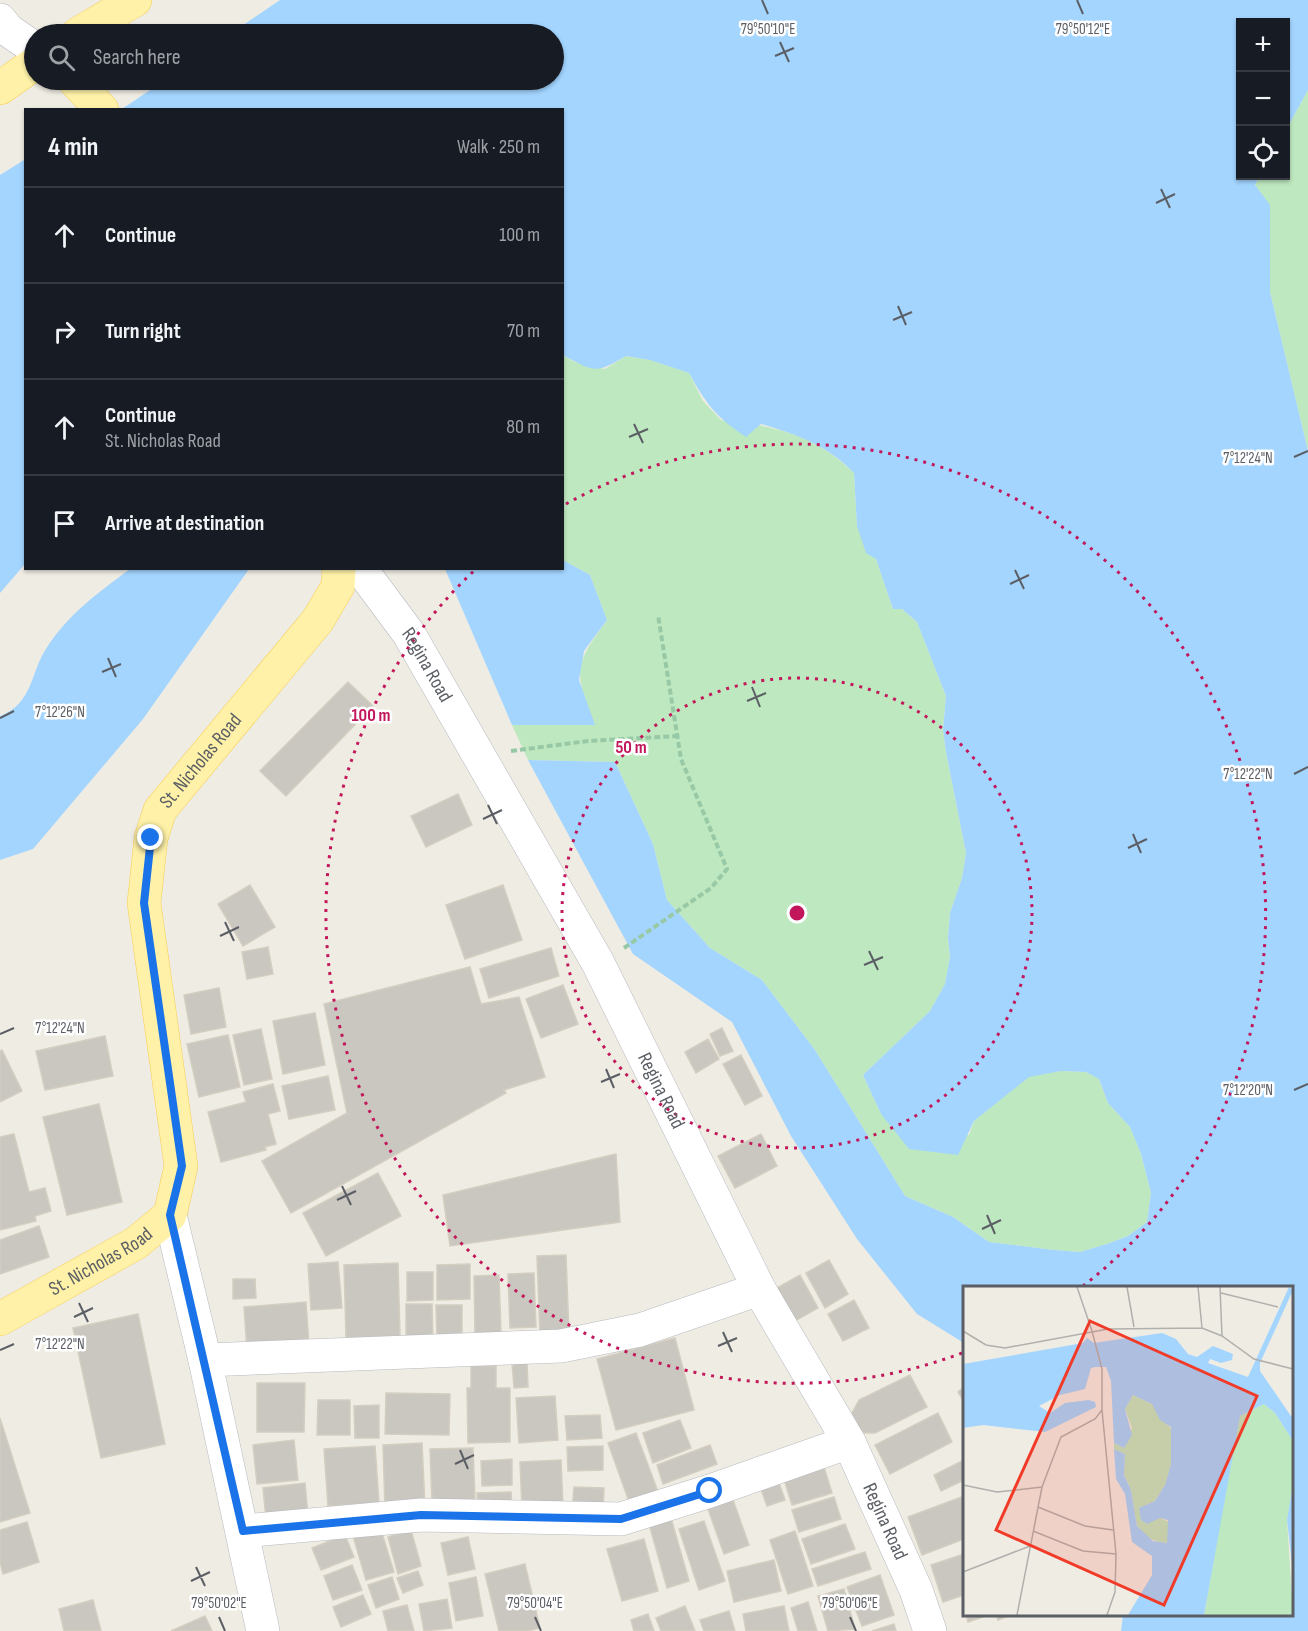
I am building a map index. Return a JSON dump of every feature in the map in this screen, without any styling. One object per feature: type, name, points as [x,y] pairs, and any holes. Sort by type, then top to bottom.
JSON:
[{"type":"main road","points":[[95,24],[135,0]]},
{"type":"main road","points":[[0,88],[24,71]]},
{"type":"main road","points":[[84,90],[100,107]]},
{"type":"main road","name":"St. Nicholas Road","points":[[0,1319],[136,1243],[170,1215],[182,1166],[144,903],[151,838],[160,810],[318,620],[338,586],[339,570]]},
{"type":"street","points":[[0,20],[8,30],[24,41]]},
{"type":"street","name":"Regina Road","points":[[361,570],[409,634],[598,963],[759,1289],[849,1442],[916,1590],[930,1631]]},
{"type":"street","points":[[170,1215],[205,1360],[263,1631]]},
{"type":"street","points":[[205,1360],[561,1346],[639,1330],[759,1289]]},
{"type":"street","points":[[243,1531],[421,1515],[621,1519],[710,1491],[849,1442]]},
{"type":"path","points":[[641,938],[711,888],[727,869],[681,759],[658,615]]},
{"type":"path","points":[[482,759],[533,747],[677,736]]},
{"type":"green space","points":[[1308,90],[1308,451],[1270,292],[1269,205],[1255,185],[1258,180],[1290,180],[1290,123]]},
{"type":"green space","points":[[564,356],[575,362],[605,369],[626,356],[650,360],[689,373],[703,401],[721,420],[759,425],[793,434],[824,449],[854,473],[857,526],[876,559],[893,609],[902,609],[917,622],[946,696],[943,730],[966,853],[962,878],[950,913],[948,938],[950,957],[945,984],[930,1011],[863,1075],[881,1114],[969,1135],[974,1121],[1029,1076],[1061,1071],[1086,1072],[1099,1079],[1108,1103],[1130,1127],[1141,1154],[1151,1193],[1147,1222],[1128,1236],[1107,1244],[1080,1252],[1054,1250],[989,1242],[953,1217],[905,1196],[815,1050],[762,980],[710,948],[667,900],[653,844],[615,762],[528,760],[512,725],[594,725],[583,693],[580,670],[582,660],[607,620],[590,575],[564,561]]},
{"type":"water","points":[[280,0],[1308,0],[1308,90],[1290,123],[1290,18],[1236,18],[1236,180],[1258,180],[1255,185],[1270,205],[1270,292],[1308,451],[1308,1631],[1121,1631],[1123,1616],[1293,1616],[1293,1286],[963,1286],[963,1342],[917,1314],[857,1239],[791,1136],[732,1022],[633,954],[528,760],[615,762],[653,844],[667,900],[710,948],[762,980],[815,1050],[905,1196],[953,1217],[989,1242],[1054,1250],[1080,1252],[1107,1244],[1128,1236],[1147,1222],[1151,1193],[1141,1154],[1130,1127],[1108,1103],[1099,1079],[1086,1072],[1061,1071],[1029,1077],[974,1121],[958,1155],[909,1149],[881,1114],[863,1075],[930,1011],[945,984],[950,957],[948,938],[950,913],[962,878],[966,853],[943,730],[946,696],[917,622],[902,609],[893,609],[876,559],[866,553],[857,526],[854,473],[822,448],[787,432],[761,424],[746,437],[713,409],[689,373],[650,360],[626,356],[608,366],[595,369],[564,356],[564,108],[123,108],[150,90],[564,90],[564,24],[245,24]]},
{"type":"water","points":[[24,160],[24,565],[0,593],[0,175]]},
{"type":"water","points":[[564,561],[590,575],[607,620],[584,651],[579,680],[595,725],[512,725],[445,570],[564,570]]},
{"type":"water","points":[[129,570],[248,570],[143,719],[33,849],[0,860],[0,716],[19,704],[54,637],[95,595]]},
{"type":"building","points":[[348,682],[373,706],[286,796],[260,771]]},
{"type":"building","points":[[458,794],[472,825],[426,847],[411,816]]},
{"type":"building","points":[[250,885],[275,927],[243,946],[218,904]]},
{"type":"building","points":[[503,885],[522,940],[465,959],[446,905]]},
{"type":"building","points":[[268,947],[273,974],[247,979],[242,952]]},
{"type":"building","points":[[551,948],[559,976],[489,998],[480,969]]},
{"type":"building","points":[[470,967],[481,1004],[519,997],[545,1077],[504,1090],[506,1093],[291,1213],[262,1161],[347,1113],[324,1004]]},
{"type":"building","points":[[563,985],[578,1024],[541,1038],[526,999]]},
{"type":"building","points":[[219,988],[226,1027],[191,1034],[184,995]]},
{"type":"building","points":[[315,1013],[325,1065],[283,1074],[273,1021]]},
{"type":"building","points":[[722,1028],[733,1051],[720,1056],[710,1034]]},
{"type":"building","points":[[261,1029],[272,1079],[244,1085],[233,1035]]},
{"type":"building","points":[[228,1035],[240,1087],[199,1097],[187,1044]]},
{"type":"building","points":[[105,1036],[113,1076],[45,1090],[36,1051]]},
{"type":"building","points":[[708,1039],[719,1059],[696,1073],[685,1052]]},
{"type":"building","points":[[2,1050],[22,1091],[0,1102],[0,1051]]},
{"type":"building","points":[[741,1055],[762,1096],[745,1105],[723,1064]]},
{"type":"building","points":[[328,1076],[335,1110],[289,1119],[282,1086]]},
{"type":"building","points":[[273,1084],[280,1111],[268,1114],[276,1144],[265,1147],[266,1150],[221,1162],[208,1112],[246,1102],[243,1092]]},
{"type":"building","points":[[99,1104],[122,1202],[67,1215],[43,1117]]},
{"type":"building","points":[[14,1134],[29,1192],[45,1188],[51,1211],[35,1216],[36,1221],[0,1230],[0,1137]]},
{"type":"building","points":[[761,1134],[777,1166],[735,1188],[718,1156]]},
{"type":"building","points":[[616,1154],[620,1222],[450,1246],[443,1195]]},
{"type":"building","points":[[378,1173],[401,1216],[326,1256],[303,1213]]},
{"type":"building","points":[[39,1226],[49,1257],[0,1274],[0,1240]]},
{"type":"building","points":[[566,1255],[569,1335],[540,1336],[537,1256]]},
{"type":"building","points":[[829,1260],[848,1294],[825,1308],[806,1273]]},
{"type":"building","points":[[338,1262],[342,1308],[311,1310],[308,1264]]},
{"type":"building","points":[[398,1263],[400,1336],[346,1338],[344,1265]]},
{"type":"building","points":[[470,1264],[470,1299],[437,1300],[437,1265]]},
{"type":"building","points":[[407,1272],[433,1272],[433,1300],[407,1301]]},
{"type":"building","points":[[534,1273],[536,1327],[510,1328],[508,1274]]},
{"type":"building","points":[[499,1275],[501,1334],[475,1334],[474,1276]]},
{"type":"building","points":[[800,1275],[818,1308],[786,1326],[768,1293]]},
{"type":"building","points":[[233,1279],[255,1279],[256,1298],[233,1299]]},
{"type":"building","points":[[854,1300],[869,1328],[843,1341],[828,1314]]},
{"type":"building","points":[[306,1302],[309,1345],[247,1350],[244,1307]]},
{"type":"building","points":[[406,1304],[432,1304],[433,1343],[406,1343]]},
{"type":"building","points":[[436,1305],[462,1305],[462,1337],[437,1338]]},
{"type":"building","points":[[138,1314],[165,1444],[101,1458],[73,1328]]},
{"type":"building","points":[[675,1338],[694,1410],[616,1430],[597,1359]]},
{"type":"building","points":[[527,1362],[528,1387],[514,1388],[512,1363]]},
{"type":"building","points":[[471,1366],[496,1366],[496,1388],[510,1388],[510,1442],[468,1443],[467,1388],[471,1388]]},
{"type":"building","points":[[910,1375],[927,1407],[875,1433],[864,1433],[855,1425],[852,1413],[859,1400]]},
{"type":"building","points":[[257,1383],[305,1383],[304,1432],[257,1432]]},
{"type":"building","points":[[963,1388],[963,1400],[958,1392]]},
{"type":"building","points":[[386,1393],[450,1394],[449,1435],[385,1434]]},
{"type":"building","points":[[555,1396],[558,1440],[519,1443],[516,1398]]},
{"type":"building","points":[[318,1400],[350,1400],[350,1435],[317,1435]]},
{"type":"building","points":[[379,1405],[379,1438],[355,1438],[354,1406]]},
{"type":"building","points":[[938,1413],[952,1442],[890,1474],[875,1445]]},
{"type":"building","points":[[600,1415],[602,1438],[567,1440],[565,1416]]},
{"type":"building","points":[[0,1418],[30,1513],[0,1522]]},
{"type":"building","points":[[680,1420],[691,1448],[653,1463],[643,1433]]},
{"type":"building","points":[[636,1433],[660,1497],[631,1507],[608,1443]]},
{"type":"building","points":[[294,1440],[298,1480],[257,1484],[253,1445]]},
{"type":"building","points":[[422,1443],[425,1507],[385,1509],[383,1445]]},
{"type":"building","points":[[710,1445],[717,1464],[663,1484],[657,1465]]},
{"type":"building","points":[[375,1446],[379,1503],[328,1506],[324,1449]]},
{"type":"building","points":[[603,1446],[603,1470],[568,1471],[567,1447]]},
{"type":"building","points":[[473,1448],[475,1500],[432,1502],[430,1449]]},
{"type":"building","points":[[512,1459],[512,1485],[482,1486],[481,1461]]},
{"type":"building","points":[[561,1460],[563,1507],[522,1509],[520,1462]]},
{"type":"building","points":[[963,1460],[963,1480],[941,1491],[934,1475]]},
{"type":"building","points":[[823,1464],[832,1493],[792,1505],[783,1476]]},
{"type":"building","points":[[777,1477],[785,1500],[767,1506],[759,1484]]},
{"type":"building","points":[[305,1483],[308,1515],[266,1519],[263,1488]]},
{"type":"building","points":[[574,1487],[604,1488],[603,1512],[572,1511]]},
{"type":"building","points":[[511,1492],[512,1507],[478,1509],[477,1493]]},
{"type":"building","points":[[963,1496],[963,1539],[922,1555],[908,1517]]},
{"type":"building","points":[[834,1497],[841,1519],[799,1532],[792,1510]]},
{"type":"building","points":[[733,1500],[749,1545],[724,1554],[708,1509]]},
{"type":"building","points":[[671,1518],[689,1581],[667,1588],[649,1524]]},
{"type":"building","points":[[704,1521],[725,1581],[699,1590],[679,1529]]},
{"type":"building","points":[[27,1522],[39,1562],[3,1574],[0,1562],[0,1530]]},
{"type":"building","points":[[845,1524],[855,1549],[811,1564],[802,1539]]},
{"type":"building","points":[[380,1527],[394,1572],[366,1580],[353,1536]]},
{"type":"building","points":[[411,1530],[421,1566],[398,1574],[388,1537]]},
{"type":"building","points":[[795,1531],[813,1586],[788,1594],[770,1540]]},
{"type":"building","points":[[345,1535],[354,1557],[321,1570],[312,1548]]},
{"type":"building","points":[[468,1537],[475,1569],[448,1575],[441,1543]]},
{"type":"building","points":[[644,1539],[658,1591],[622,1601],[607,1549]]},
{"type":"building","points":[[865,1552],[871,1569],[818,1586],[812,1569]]},
{"type":"building","points":[[963,1554],[963,1595],[943,1602],[931,1565]]},
{"type":"building","points":[[774,1560],[781,1591],[734,1602],[727,1571]]},
{"type":"building","points":[[525,1564],[540,1628],[527,1631],[499,1631],[485,1574]]},
{"type":"building","points":[[352,1565],[362,1590],[333,1600],[324,1576]]},
{"type":"building","points":[[418,1571],[423,1585],[403,1593],[397,1578]]},
{"type":"building","points":[[880,1575],[894,1615],[862,1626],[847,1587]]},
{"type":"building","points":[[392,1577],[399,1599],[376,1608],[368,1585]]},
{"type":"building","points":[[476,1577],[483,1616],[456,1621],[449,1583]]},
{"type":"building","points":[[844,1589],[855,1629],[828,1631],[818,1596]]},
{"type":"building","points":[[363,1595],[371,1614],[341,1627],[333,1607]]},
{"type":"building","points":[[447,1599],[452,1628],[424,1631],[419,1604]]},
{"type":"building","points":[[93,1600],[101,1631],[64,1631],[59,1609]]},
{"type":"building","points":[[808,1602],[817,1631],[798,1631],[791,1608]]},
{"type":"building","points":[[407,1605],[414,1631],[388,1631],[383,1611]]},
{"type":"building","points":[[685,1606],[695,1631],[661,1631],[656,1618]]},
{"type":"building","points":[[784,1606],[789,1631],[746,1631],[743,1614]]},
{"type":"building","points":[[729,1611],[735,1631],[704,1631],[700,1620]]},
{"type":"building","points":[[648,1614],[654,1631],[634,1631],[631,1620]]},
{"type":"building","points":[[205,1616],[212,1631],[171,1631]]},
{"type":"building","points":[[966,1616],[986,1616],[968,1622]]},
{"type":"building","points":[[997,1616],[1009,1616],[998,1620]]},
{"type":"building","points":[[894,1624],[896,1631],[872,1631]]},
{"type":"route","points":[[151,838],[144,903],[182,1166],[170,1215],[243,1531],[421,1515],[621,1519],[710,1491]]}]
